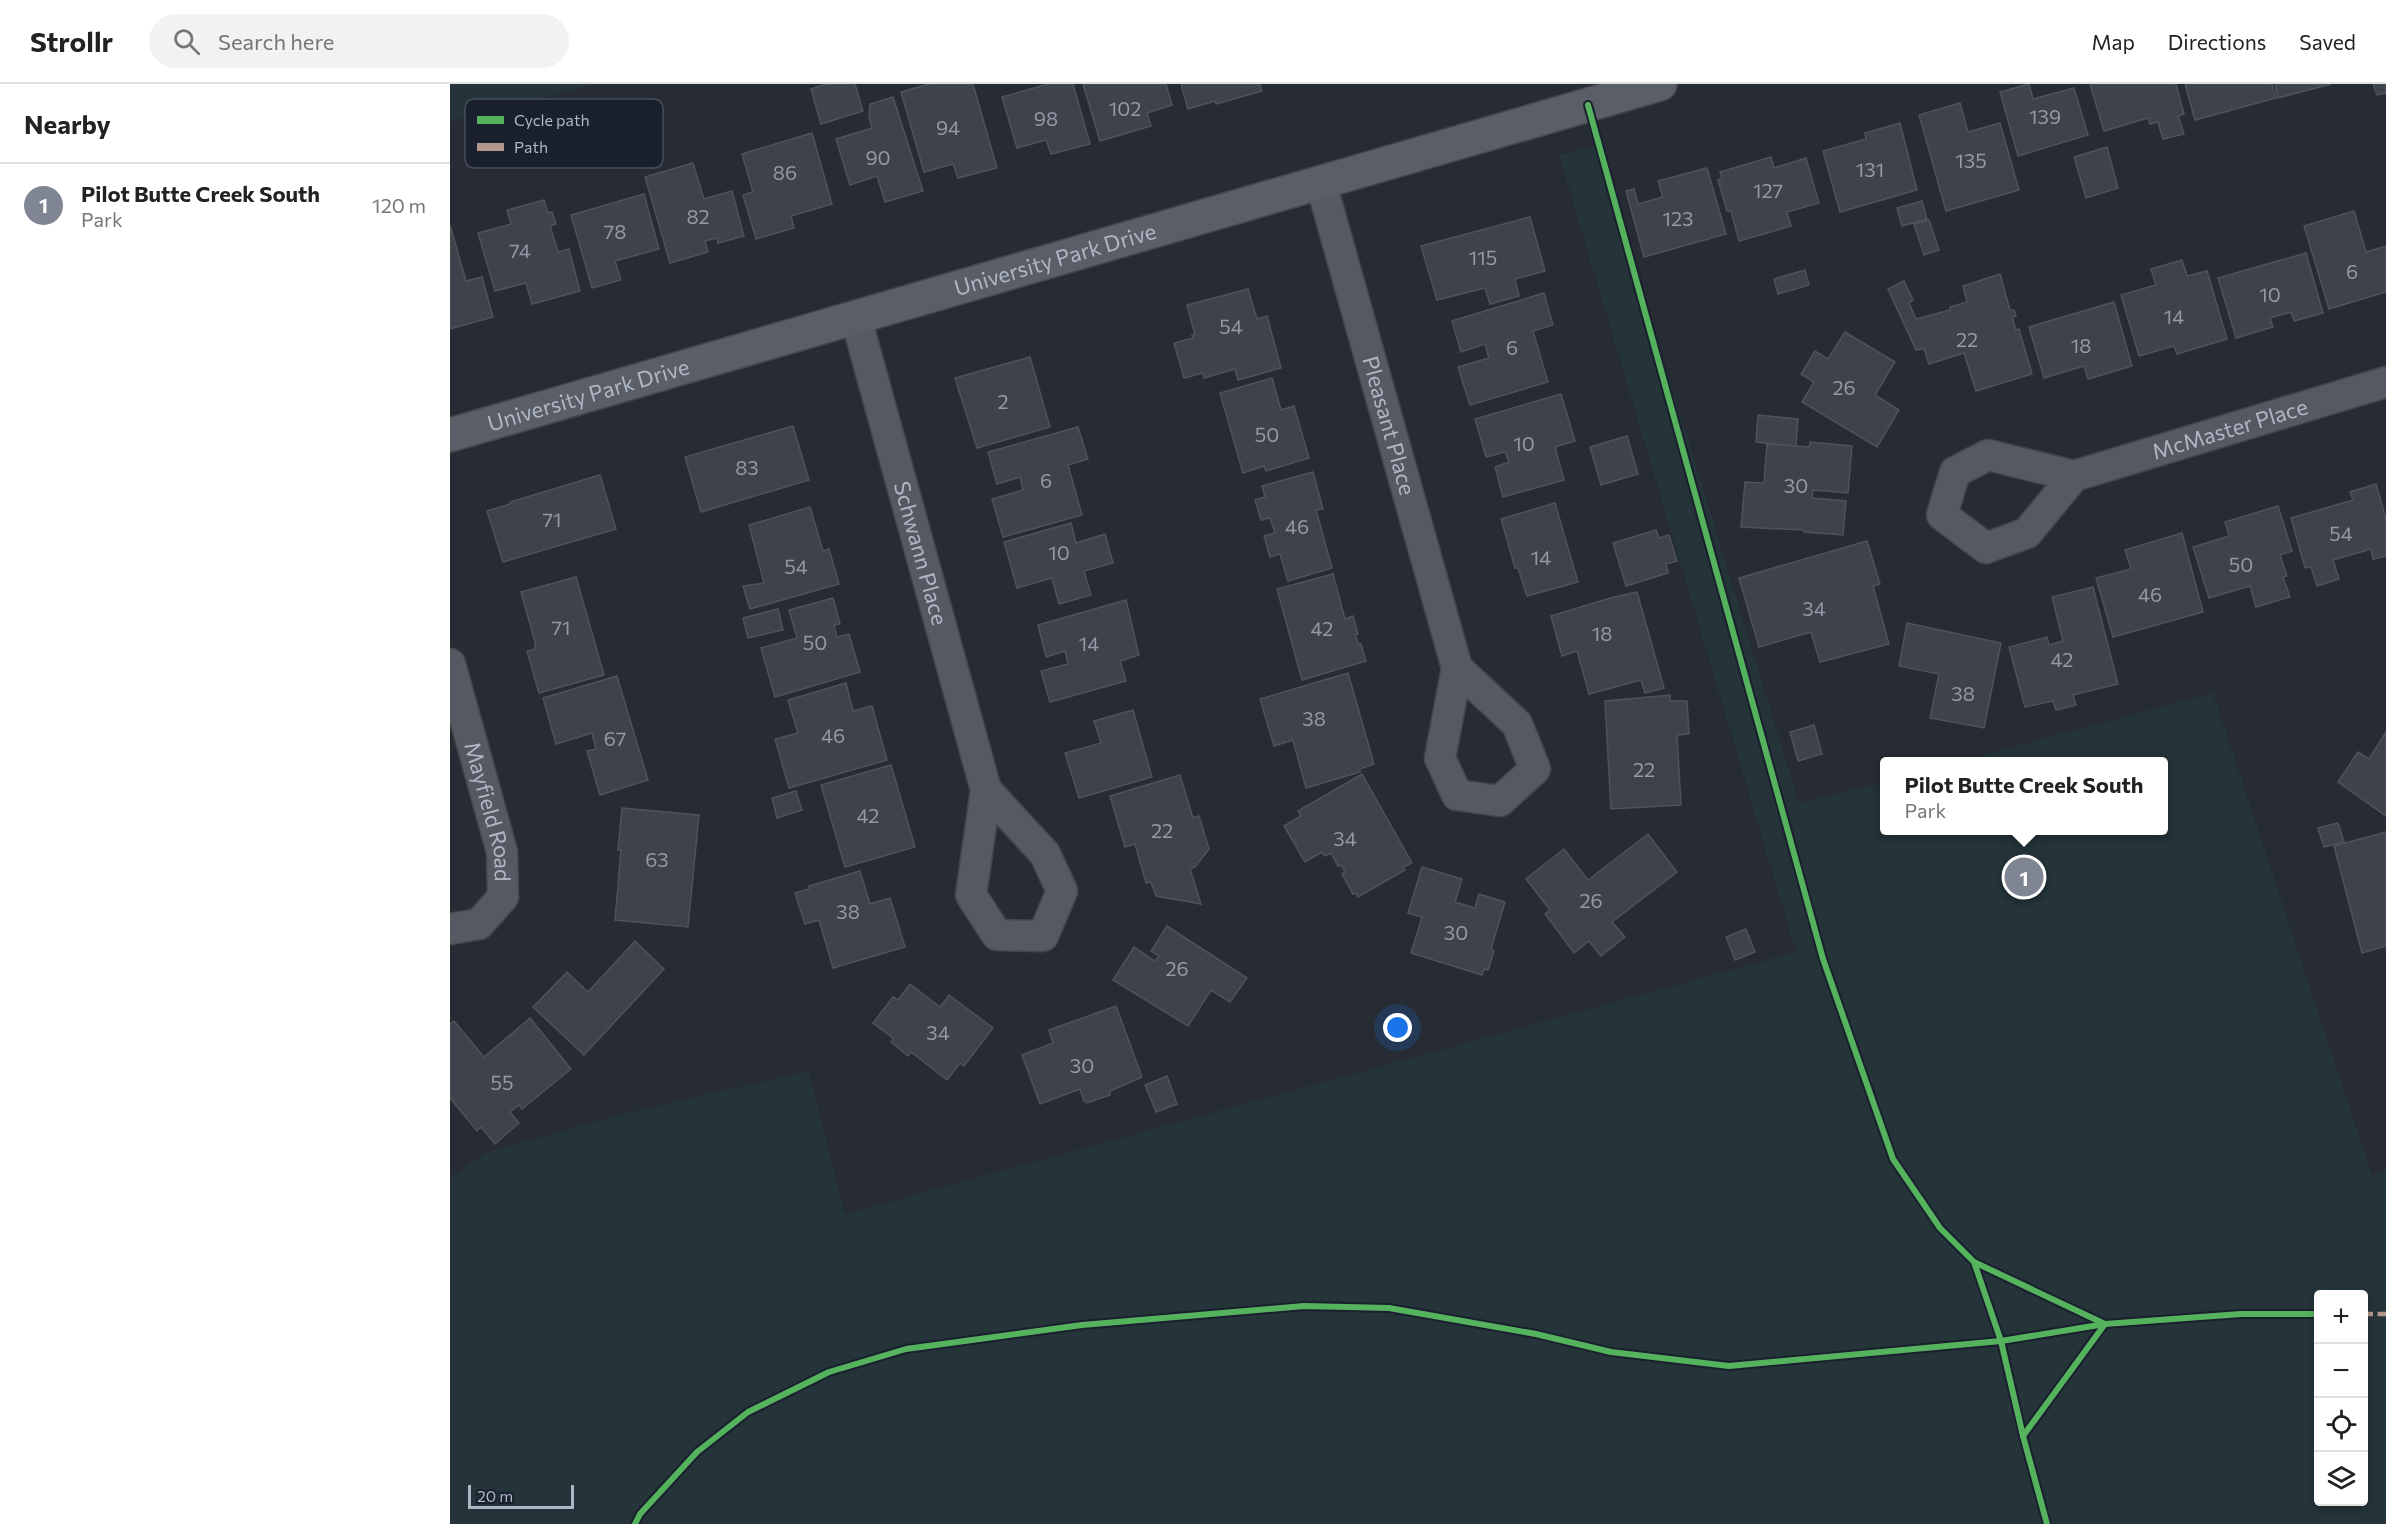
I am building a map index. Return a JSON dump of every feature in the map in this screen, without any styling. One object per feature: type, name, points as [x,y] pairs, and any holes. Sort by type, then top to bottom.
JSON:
[{"type":"street","name":"University Park Drive","points":[[450,435],[1660,84]]},
{"type":"street","name":"Pleasant Place","points":[[1321,183],[1457,668]]},
{"type":"street","name":"Schwann Place","points":[[856,318],[986,790]]},
{"type":"street","name":"McMaster Place","points":[[2074,476],[2386,382]]},
{"type":"street","name":"Mayfield Road","points":[[450,664],[502,852],[503,897],[479,924],[450,929]]},
{"type":"shaded area","points":[[450,84],[597,84],[537,99],[465,99],[465,117],[450,121]]},
{"type":"shaded area","points":[[1603,143],[1657,338],[1799,803],[1880,783],[1880,835],[2168,835],[2168,757],[1976,757],[2213,693],[2372,1175],[2386,1171],[2386,1524],[450,1524],[450,1178],[485,1153],[626,1113],[808,1071],[845,1214],[1796,952],[1559,155]]},
{"type":"building","points":[[827,84],[855,84],[863,111],[821,124],[811,89]]},
{"type":"building","points":[[929,84],[973,84],[997,168],[958,178],[953,164],[924,172],[901,92]]},
{"type":"building","points":[[1048,84],[1073,84],[1090,144],[1051,154],[1046,140],[1017,148],[1002,97]]},
{"type":"building","points":[[1083,84],[1166,84],[1172,105],[1147,113],[1151,126],[1100,141]]},
{"type":"building","points":[[1181,84],[1260,84],[1262,91],[1188,109]]},
{"type":"building","points":[[2029,84],[2033,99],[2074,88],[2088,135],[2018,156],[2000,92]]},
{"type":"building","points":[[2090,84],[2176,84],[2184,114],[2178,116],[2184,134],[2163,139],[2158,122],[2150,124],[2148,118],[2104,131]]},
{"type":"building","points":[[2185,84],[2272,84],[2276,98],[2195,120]]},
{"type":"building","points":[[2275,84],[2331,84],[2278,98]]},
{"type":"building","points":[[2373,84],[2386,84],[2386,93],[2377,95]]},
{"type":"building","points":[[893,97],[923,191],[885,202],[877,176],[850,185],[836,139],[872,128],[869,117],[870,104]]},
{"type":"building","points":[[1960,103],[1968,132],[2000,123],[2019,190],[1946,211],[1919,115]]},
{"type":"building","points":[[1900,123],[1917,190],[1840,212],[1823,151],[1866,139],[1865,133]]},
{"type":"building","points":[[812,133],[832,204],[791,216],[794,228],[756,239],[743,195],[753,192],[742,154]]},
{"type":"building","points":[[2107,147],[2118,188],[2086,198],[2074,157]]},
{"type":"building","points":[[1771,157],[1774,168],[1806,158],[1819,203],[1787,212],[1791,226],[1739,241],[1731,211],[1727,211],[1718,180],[1722,179],[1720,172]]},
{"type":"building","points":[[693,163],[704,199],[732,191],[744,236],[718,243],[717,238],[705,241],[708,252],[670,263],[645,177]]},
{"type":"building","points":[[1707,168],[1726,234],[1644,257],[1626,191],[1634,189],[1638,204],[1663,197],[1658,181]]},
{"type":"building","points":[[644,194],[659,249],[615,261],[621,280],[592,288],[571,215]]},
{"type":"building","points":[[544,200],[548,213],[552,212],[556,224],[550,226],[558,252],[569,249],[580,291],[532,304],[526,283],[495,291],[478,233],[511,224],[507,210]]},
{"type":"building","points":[[1922,201],[1927,219],[1902,226],[1897,208]]},
{"type":"building","points":[[2354,211],[2366,252],[2386,246],[2386,292],[2329,309],[2304,226]]},
{"type":"building","points":[[1530,217],[1545,271],[1515,279],[1519,296],[1490,304],[1485,288],[1437,300],[1421,246]]},
{"type":"building","points":[[1929,220],[1939,250],[1924,255],[1914,224]]},
{"type":"building","points":[[450,225],[466,281],[482,277],[493,317],[450,329]]},
{"type":"building","points":[[2306,253],[2323,313],[2294,321],[2291,312],[2270,318],[2273,327],[2236,338],[2218,278]]},
{"type":"building","points":[[2182,260],[2187,276],[2207,271],[2227,339],[2177,354],[2174,346],[2139,356],[2121,295],[2156,285],[2151,269]]},
{"type":"building","points":[[1805,270],[1809,285],[1778,294],[1774,279]]},
{"type":"building","points":[[2000,274],[2010,310],[2014,310],[2016,316],[2012,317],[2016,330],[2019,329],[2032,374],[1976,391],[1964,353],[1929,364],[1924,349],[1916,350],[1888,289],[1904,281],[1913,300],[1909,303],[1916,319],[1950,310],[1950,307],[1967,302],[1963,286]]},
{"type":"building","points":[[1248,289],[1257,319],[1267,316],[1281,368],[1238,380],[1235,369],[1204,378],[1203,373],[1184,378],[1174,343],[1193,338],[1192,335],[1195,335],[1187,305]]},
{"type":"building","points":[[1544,293],[1553,325],[1533,331],[1548,382],[1470,405],[1458,367],[1489,358],[1485,344],[1461,352],[1452,321]]},
{"type":"building","points":[[2114,302],[2132,366],[2088,379],[2084,366],[2044,378],[2029,327]]},
{"type":"building","points":[[1845,332],[1895,362],[1875,395],[1899,410],[1877,447],[1802,402],[1814,382],[1801,374],[1815,351],[1828,359]]},
{"type":"building","points":[[1030,357],[1050,427],[977,448],[955,378]]},
{"type":"building","points":[[1272,378],[1281,410],[1294,406],[1309,458],[1266,471],[1264,466],[1243,473],[1220,393]]},
{"type":"building","points":[[1561,394],[1575,441],[1555,447],[1564,480],[1503,497],[1495,467],[1509,462],[1505,452],[1486,457],[1475,419]]},
{"type":"building","points":[[1758,415],[1798,419],[1796,446],[1756,442]]},
{"type":"building","points":[[793,426],[809,480],[701,512],[685,457]]},
{"type":"building","points":[[1078,427],[1088,459],[1068,465],[1082,515],[1003,537],[992,499],[1023,490],[1020,477],[997,484],[988,452]]},
{"type":"building","points":[[1627,436],[1638,474],[1601,485],[1590,447]]},
{"type":"building","points":[[1810,442],[1852,446],[1848,493],[1813,490],[1812,498],[1846,501],[1843,535],[1804,532],[1803,530],[1741,527],[1745,482],[1764,483],[1767,444],[1809,447]]},
{"type":"building","points":[[1313,472],[1323,509],[1316,510],[1332,568],[1288,581],[1280,554],[1270,557],[1264,536],[1275,533],[1270,518],[1261,520],[1255,500],[1265,497],[1262,486]]},
{"type":"building","points":[[600,475],[616,529],[503,562],[487,511]]},
{"type":"building","points":[[2376,484],[2386,519],[2386,556],[2373,559],[2371,549],[2333,560],[2339,579],[2317,586],[2311,567],[2305,568],[2291,518],[2353,500],[2350,492]]},
{"type":"building","points":[[1555,503],[1578,582],[1527,596],[1518,568],[1515,568],[1501,519]]},
{"type":"building","points":[[2278,506],[2292,551],[2280,555],[2287,576],[2283,577],[2290,597],[2256,607],[2250,586],[2209,598],[2193,547],[2229,536],[2225,522]]},
{"type":"building","points":[[810,507],[823,551],[829,549],[839,584],[750,609],[743,586],[764,583],[749,525]]},
{"type":"building","points":[[1071,523],[1076,543],[1105,534],[1113,563],[1084,571],[1091,595],[1059,604],[1052,578],[1017,588],[1004,542]]},
{"type":"building","points":[[1656,530],[1659,538],[1669,535],[1677,561],[1666,564],[1668,573],[1626,586],[1613,543]]},
{"type":"building","points":[[2182,533],[2203,612],[2113,637],[2096,578],[2131,569],[2125,550]]},
{"type":"building","points":[[1867,541],[1880,584],[1873,586],[1889,644],[1820,662],[1811,632],[1759,647],[1739,578]]},
{"type":"building","points":[[1333,574],[1345,619],[1353,616],[1358,634],[1355,635],[1359,645],[1361,644],[1366,661],[1302,680],[1277,589]]},
{"type":"building","points":[[576,577],[604,675],[539,693],[527,651],[535,649],[535,642],[521,592]]},
{"type":"building","points":[[2093,587],[2118,684],[2073,695],[2076,705],[2056,710],[2053,701],[2025,707],[2009,647],[2047,637],[2049,645],[2063,641],[2052,597]]},
{"type":"building","points":[[1637,592],[1664,688],[1645,693],[1641,680],[1589,694],[1577,651],[1562,656],[1551,616]]},
{"type":"building","points":[[833,598],[840,624],[834,625],[837,637],[849,634],[860,672],[775,697],[761,648],[797,638],[789,610]]},
{"type":"building","points":[[1126,600],[1139,655],[1120,661],[1126,681],[1050,702],[1041,671],[1068,664],[1065,651],[1046,657],[1038,625]]},
{"type":"building","points":[[778,609],[783,630],[748,638],[743,618]]},
{"type":"building","points":[[1907,623],[2001,643],[1984,728],[1930,718],[1939,674],[1899,666]]},
{"type":"building","points":[[1348,673],[1374,764],[1360,769],[1360,772],[1306,788],[1293,740],[1274,746],[1260,699]]},
{"type":"building","points":[[617,676],[648,780],[600,795],[587,751],[596,749],[592,733],[556,744],[543,698]]},
{"type":"building","points":[[846,683],[853,711],[872,706],[887,760],[789,788],[775,739],[798,733],[788,700]]},
{"type":"building","points":[[1670,695],[1670,701],[1687,701],[1689,734],[1677,735],[1681,805],[1611,809],[1605,701]]},
{"type":"building","points":[[1133,710],[1152,777],[1079,798],[1065,753],[1101,743],[1094,721]]},
{"type":"building","points":[[1814,725],[1822,754],[1798,761],[1790,732]]},
{"type":"building","points":[[2386,732],[2386,816],[2338,782],[2358,752],[2369,759]]},
{"type":"building","points":[[891,765],[915,847],[845,867],[821,785]]},
{"type":"building","points":[[1362,774],[1412,863],[1403,867],[1405,870],[1358,897],[1356,893],[1353,894],[1342,874],[1345,872],[1341,865],[1338,866],[1331,853],[1325,856],[1322,852],[1305,862],[1284,826],[1301,816],[1298,811]]},
{"type":"building","points":[[1180,775],[1193,818],[1199,816],[1209,849],[1195,867],[1190,869],[1201,904],[1156,896],[1151,882],[1146,883],[1135,844],[1125,847],[1110,796]]},
{"type":"building","points":[[796,791],[802,810],[777,818],[772,798]]},
{"type":"building","points":[[622,808],[699,815],[688,927],[615,920]]},
{"type":"building","points":[[2338,823],[2344,842],[2324,847],[2318,828]]},
{"type":"building","points":[[2386,832],[2386,946],[2362,953],[2334,846]]},
{"type":"building","points":[[1648,834],[1677,872],[1612,922],[1625,937],[1601,956],[1589,941],[1574,953],[1545,914],[1550,910],[1526,879],[1564,849],[1588,880]]},
{"type":"building","points":[[1422,867],[1462,879],[1455,902],[1475,908],[1479,894],[1505,902],[1491,949],[1494,951],[1488,970],[1484,969],[1482,975],[1411,953],[1422,917],[1408,913]]},
{"type":"building","points":[[860,871],[870,904],[890,898],[905,947],[833,968],[819,920],[805,924],[795,893],[809,889],[809,886]]},
{"type":"building","points":[[1167,926],[1247,978],[1230,1002],[1211,990],[1188,1026],[1113,980],[1134,947],[1155,961],[1159,956],[1151,951]]},
{"type":"building","points":[[1746,929],[1755,952],[1735,960],[1726,937]]},
{"type":"building","points":[[635,941],[664,969],[584,1055],[533,1007],[567,972],[588,992]]},
{"type":"building","points":[[910,984],[940,1007],[949,995],[993,1028],[964,1066],[960,1063],[947,1080],[911,1052],[908,1056],[891,1042],[893,1038],[873,1023],[893,997],[898,1000]]},
{"type":"building","points":[[1116,1006],[1142,1077],[1110,1091],[1110,1095],[1087,1103],[1080,1089],[1040,1104],[1022,1055],[1053,1043],[1049,1030]]},
{"type":"building","points":[[530,1018],[571,1069],[522,1109],[519,1105],[510,1112],[519,1123],[495,1144],[481,1127],[477,1131],[450,1098],[450,1024],[454,1021],[484,1057]]},
{"type":"building","points":[[1167,1076],[1177,1104],[1156,1112],[1145,1085]]},
{"type":"marked path","points":[[2368,1314],[2386,1314]]},
{"type":"cycle path","points":[[1588,105],[1823,959],[1893,1159],[1940,1228],[1974,1262],[2001,1341],[2023,1436],[2047,1524]]},
{"type":"cycle path","points":[[1974,1262],[2105,1324],[2023,1436]]},
{"type":"cycle path","points":[[635,1524],[640,1514],[697,1452],[748,1412],[829,1372],[906,1349],[1082,1325],[1304,1306],[1389,1308],[1536,1334],[1611,1352],[1729,1366],[2001,1341],[2105,1324],[2241,1314],[2314,1314]]},
{"type":"place","name":"Pilot Butte Creek South","points":[[2024,877]]}]
